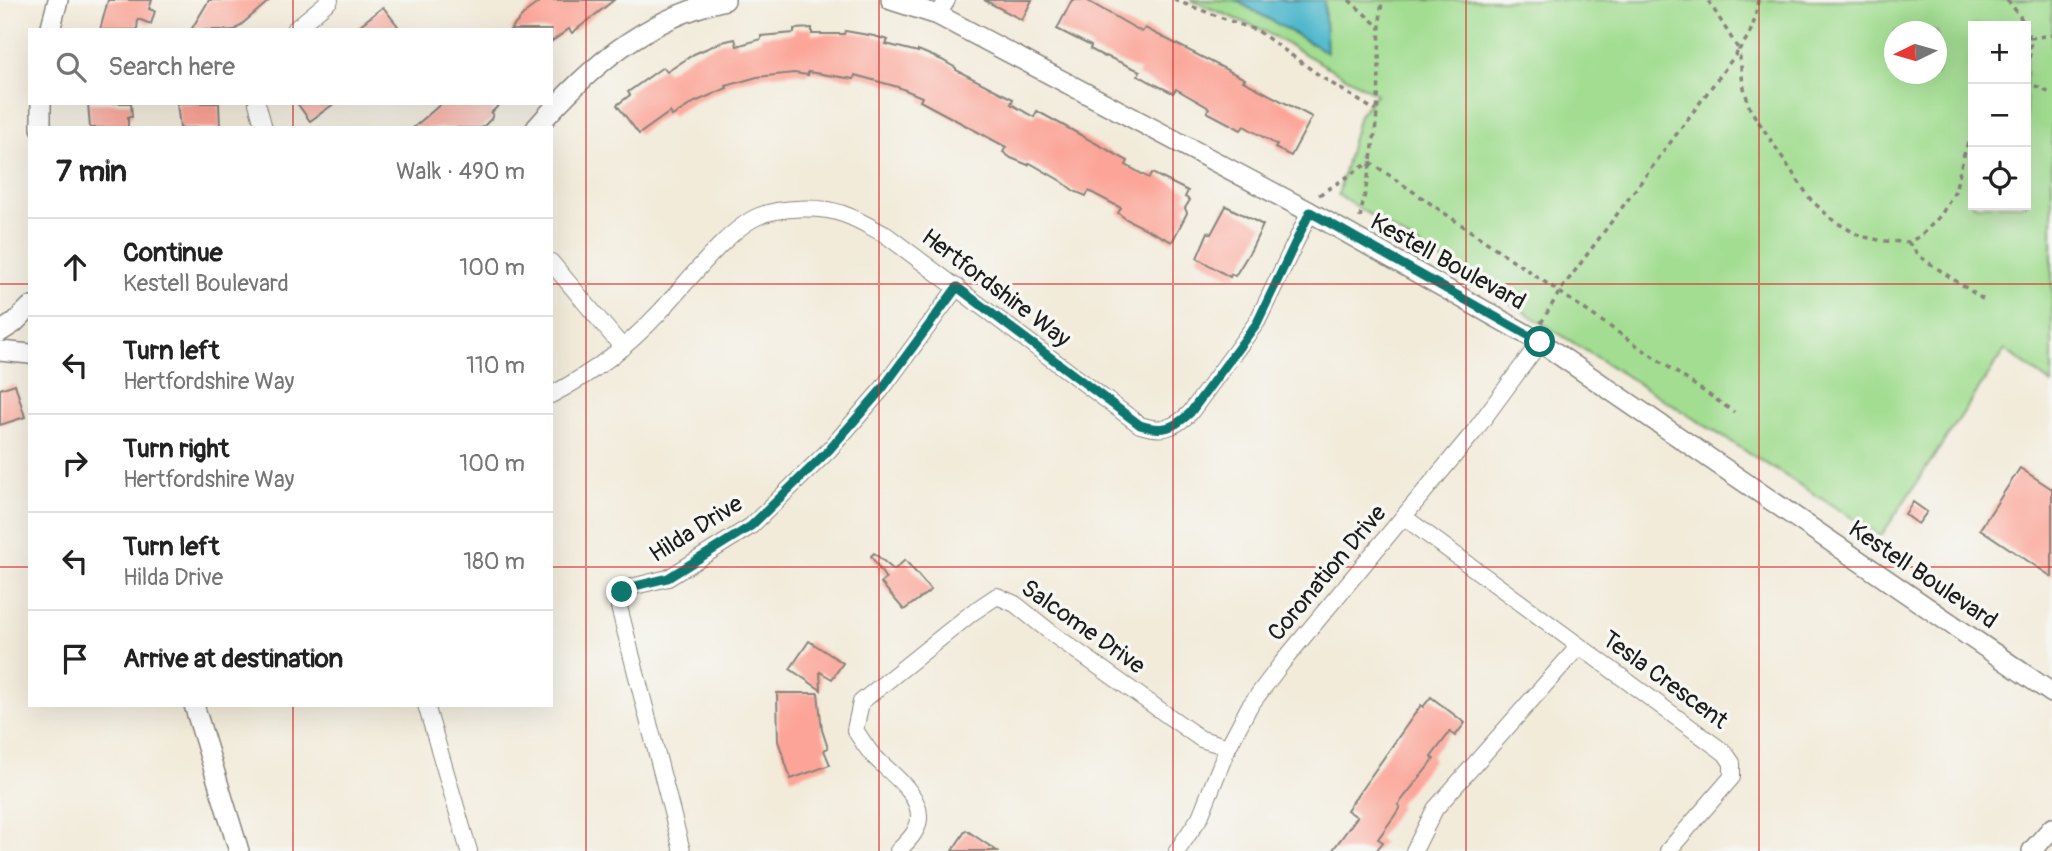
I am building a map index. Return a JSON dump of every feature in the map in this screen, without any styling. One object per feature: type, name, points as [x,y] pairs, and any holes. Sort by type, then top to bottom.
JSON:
[{"type":"street","points":[[296,28],[330,0]]},
{"type":"street","points":[[538,126],[583,77],[612,53],[694,7],[725,0]]},
{"type":"street","name":"Kestell Boulevard","points":[[891,0],[943,7],[1314,204],[1540,333],[2052,693]]},
{"type":"street","points":[[50,28],[52,2]]},
{"type":"street","points":[[41,105],[41,126]]},
{"type":"street","points":[[258,105],[263,126]]},
{"type":"street","name":"Hertfordshire Way","points":[[553,394],[590,373],[623,348],[737,228],[760,215],[795,208],[841,213],[886,235],[1140,425],[1154,430],[1177,426],[1190,413],[1257,323],[1314,204]]},
{"type":"street","points":[[553,264],[623,348]]},
{"type":"street","name":"Hilda Drive","points":[[682,851],[619,607],[622,592],[668,578],[751,526],[829,450],[864,410],[957,287]]},
{"type":"street","points":[[0,332],[28,309]]},
{"type":"street","name":"Coronation Drive","points":[[1177,851],[1200,817],[1227,747],[1249,707],[1281,664],[1474,433],[1540,333]]},
{"type":"street","points":[[0,351],[28,354]]},
{"type":"street","name":"Tesla Crescent","points":[[1404,517],[1725,753],[1732,762],[1732,777],[1668,851]]},
{"type":"street","name":"Salcome Drive","points":[[898,851],[915,832],[919,817],[915,801],[871,753],[855,730],[861,702],[973,611],[997,596],[1015,604],[1201,739],[1227,747]]},
{"type":"street","name":"Tesla Crescent","points":[[1414,851],[1435,809],[1579,646]]},
{"type":"street","points":[[195,707],[239,851]]},
{"type":"street","points":[[427,707],[469,851]]},
{"type":"street","points":[[2032,851],[2052,828]]},
{"type":"path","points":[[1174,0],[1258,31],[1324,78],[1377,111]]},
{"type":"path","points":[[1349,0],[1378,26]]},
{"type":"path","points":[[1360,218],[1377,111],[1378,26],[1382,0]]},
{"type":"path","points":[[1708,0],[1739,50],[1743,84],[1750,109],[1811,200],[1834,221],[1860,236],[1908,242],[1933,226],[1948,203],[1959,178],[1968,143]]},
{"type":"path","points":[[1540,333],[1560,291],[1739,50],[1752,27],[1758,0]]},
{"type":"path","points":[[2007,0],[2023,21]]},
{"type":"path","points":[[2031,38],[2052,35]]},
{"type":"path","points":[[2031,84],[2052,94]]},
{"type":"path","points":[[1314,204],[1370,162]]},
{"type":"path","points":[[1370,162],[1734,412]]},
{"type":"path","points":[[1908,242],[1919,256],[1984,300]]},
{"type":"green space","points":[[1190,0],[1235,0],[1326,52],[1324,0],[2052,0],[2052,384],[2005,350],[1881,536],[1338,195],[1359,115],[1376,94],[1258,28]]},
{"type":"water","points":[[1235,0],[1324,0],[1327,52]]},
{"type":"building","points":[[108,0],[152,0],[149,9],[155,11],[151,24],[138,19],[137,28],[101,28]]},
{"type":"building","points":[[209,0],[270,0],[237,28],[192,28]]},
{"type":"building","points":[[542,0],[614,0],[572,33],[569,29],[553,41],[553,28],[512,28],[527,11]]},
{"type":"building","points":[[984,0],[1032,0],[1022,20]]},
{"type":"building","points":[[1072,0],[1086,0],[1142,32],[1145,28],[1312,117],[1291,156],[1244,126],[1241,130],[1207,112],[1209,108],[1176,89],[1173,93],[1154,84],[1138,75],[1140,71],[1105,57],[1090,49],[1091,46],[1057,29]]},
{"type":"building","points":[[383,7],[399,28],[357,28]]},
{"type":"building","points":[[812,28],[812,34],[844,34],[845,31],[874,36],[888,40],[886,44],[918,50],[942,60],[1013,99],[1011,104],[1034,117],[1037,111],[1128,161],[1126,165],[1149,178],[1152,173],[1188,191],[1185,197],[1190,200],[1185,208],[1187,213],[1172,242],[1126,219],[1118,213],[1121,208],[1089,191],[1086,196],[1074,191],[1030,163],[1028,165],[1011,158],[1003,152],[1006,147],[920,101],[922,97],[855,75],[854,79],[808,72],[808,75],[794,73],[757,77],[726,86],[727,88],[672,116],[670,112],[639,134],[617,105],[630,95],[628,92],[663,67],[667,72],[694,54],[722,42],[735,39],[737,46],[761,39],[761,36],[794,33],[794,29]]},
{"type":"building","points":[[88,105],[131,105],[132,117],[128,117],[128,126],[90,126]]},
{"type":"building","points":[[177,105],[219,105],[220,126],[180,126]]},
{"type":"building","points":[[298,105],[332,105],[310,121]]},
{"type":"building","points":[[440,105],[499,105],[484,126],[415,126]]},
{"type":"building","points":[[1226,206],[1263,225],[1235,276],[1231,274],[1230,277],[1197,258],[1208,232],[1211,234]]},
{"type":"building","points":[[15,384],[25,417],[0,425],[0,389]]},
{"type":"building","points":[[2020,468],[2052,489],[2052,577],[1980,529]]},
{"type":"building","points":[[1913,502],[1927,512],[1918,524],[1905,514]]},
{"type":"building","points":[[874,553],[894,570],[905,560],[931,590],[904,610],[881,583],[886,579],[871,556]]},
{"type":"building","points":[[809,641],[843,663],[832,679],[820,672],[821,690],[790,669]]},
{"type":"building","points":[[777,693],[818,693],[822,730],[828,748],[824,750],[830,765],[791,779],[778,741]]},
{"type":"building","points":[[1431,697],[1465,723],[1455,736],[1450,732],[1431,757],[1434,759],[1398,805],[1400,807],[1378,839],[1383,842],[1376,851],[1332,851],[1357,817],[1347,810],[1421,705],[1423,707]]},
{"type":"building","points":[[966,830],[997,851],[952,851]]},
{"type":"route","points":[[622,592],[668,578],[751,526],[829,450],[882,389],[957,287],[1140,425],[1154,430],[1177,426],[1190,413],[1257,323],[1310,212],[1540,342]]}]
